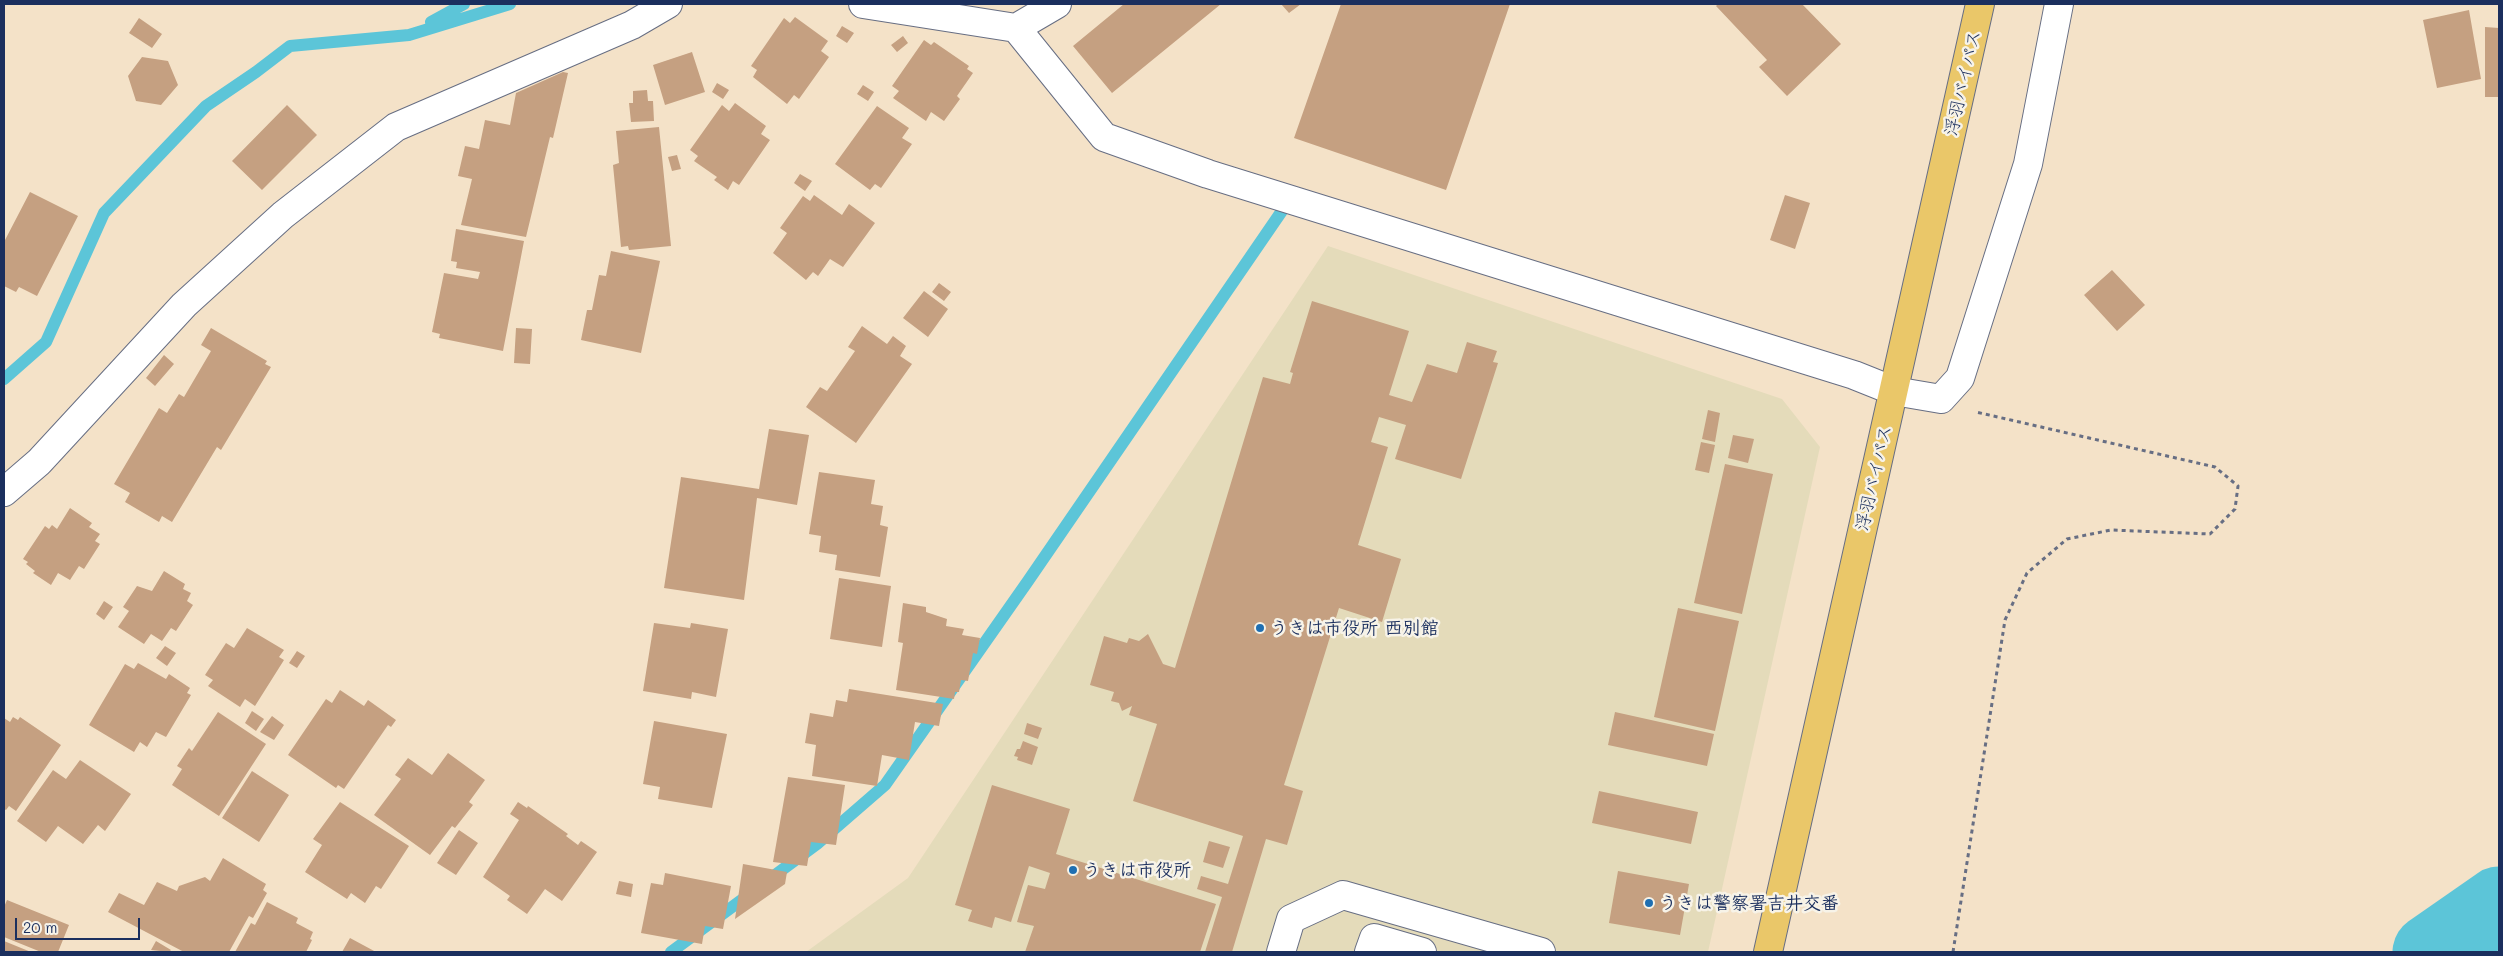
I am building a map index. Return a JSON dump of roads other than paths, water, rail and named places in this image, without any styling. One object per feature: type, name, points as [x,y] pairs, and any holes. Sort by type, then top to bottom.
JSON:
[{"type":"highway","name":"浮羽バイパス","points":[[1768,952],[1980,4]]},
{"type":"street","points":[[4,492],[39,462],[184,305],[283,214],[396,127],[632,24],[668,4]]},
{"type":"street","points":[[863,4],[1016,28],[1057,4]]},
{"type":"street","points":[[1016,28],[1104,137],[1208,174],[1854,375],[1894,391],[1941,399],[1960,378],[2028,164],[2060,4]]},
{"type":"street","points":[[1281,952],[1291,919],[1343,895],[1540,952]]},
{"type":"street","points":[[1369,952],[1374,938],[1422,952]]},
{"type":"waterway","points":[[431,22],[464,4]]},
{"type":"waterway","points":[[4,379],[46,342],[104,213],[206,106],[290,46],[409,35],[510,4]]},
{"type":"waterway","points":[[767,881],[817,844],[885,785],[1028,581],[1286,205]]},
{"type":"waterway","points":[[671,952],[751,893]]},
{"type":"waterway","points":[[2430,952],[2499,904]]},
{"type":"place","name":"うきは市役所 西別館","points":[[1260,628]]},
{"type":"place","name":"うきは市役所","points":[[1073,870]]},
{"type":"place","name":"うきは警察署吉井交番","points":[[1649,903]]}]
